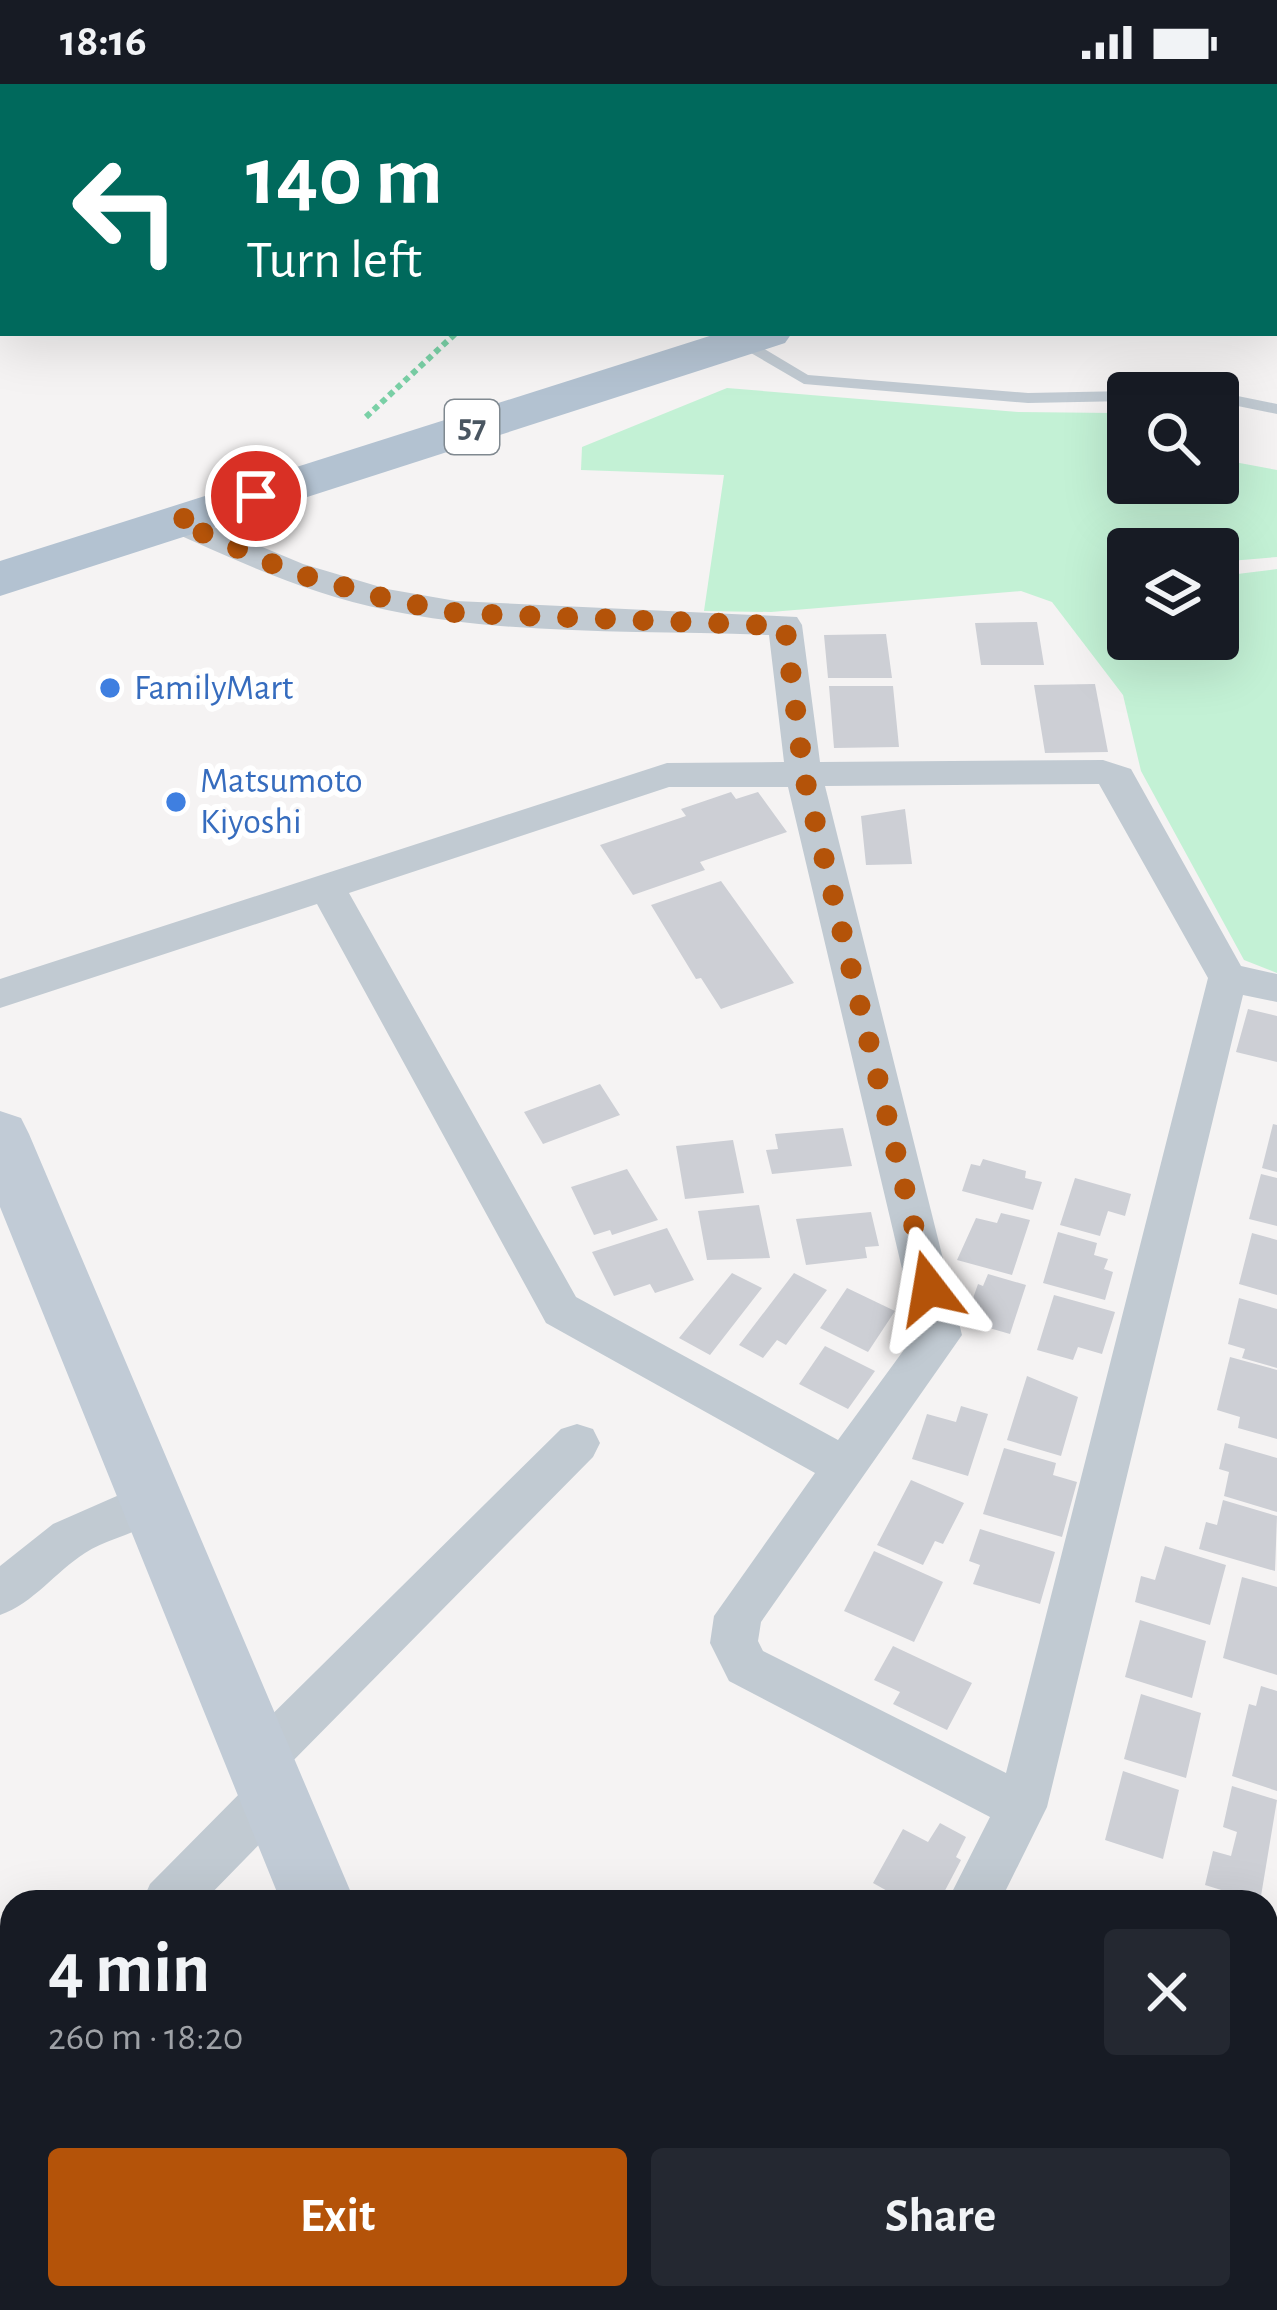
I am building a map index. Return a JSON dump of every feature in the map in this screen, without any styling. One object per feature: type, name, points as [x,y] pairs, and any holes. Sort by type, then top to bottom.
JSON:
[{"type":"main road","name":"57","points":[[0,579],[758,336]]},
{"type":"street","points":[[176,521],[291,572],[457,613],[785,626],[804,776],[940,1335],[738,1616],[734,1643],[746,1666],[1022,1807]]},
{"type":"street","points":[[0,994],[667,775],[1103,772],[1118,778],[1228,977],[1022,1807],[979,1890]]},
{"type":"street","points":[[326,886],[561,1310],[844,1466]]},
{"type":"street","points":[[1228,977],[1277,988]]},
{"type":"street","points":[[0,1134],[313,1890]]},
{"type":"street","points":[[178,1890],[267,1777],[577,1443]]},
{"type":"street","points":[[0,1594],[69,1538],[152,1501]]},
{"type":"lane","points":[[758,336],[756,350],[804,379],[1028,398],[1107,396]]},
{"type":"lane","points":[[1239,402],[1277,410]]},
{"type":"path","points":[[336,470],[359,424],[453,336]]},
{"type":"green space","points":[[727,388],[1018,412],[1107,413],[1107,504],[1239,504],[1239,463],[1277,470],[1277,557],[1239,560],[1239,528],[1107,528],[1107,660],[1239,660],[1239,574],[1277,569],[1277,973],[1244,960],[1141,771],[1123,695],[1052,602],[1021,591],[771,612],[704,611],[724,475],[581,470],[582,447]]},
{"type":"building","points":[[1037,622],[1044,665],[981,665],[975,623]]},
{"type":"building","points":[[886,634],[892,678],[828,678],[824,635]]},
{"type":"building","points":[[1095,684],[1108,752],[1045,753],[1034,685]]},
{"type":"building","points":[[829,686],[893,686],[899,747],[834,748]]},
{"type":"building","points":[[731,792],[736,799],[758,792],[787,832],[700,862],[705,870],[633,895],[600,845],[686,816],[681,809]]},
{"type":"building","points":[[905,809],[912,864],[866,865],[861,816]]},
{"type":"building","points":[[721,881],[794,983],[721,1009],[701,978],[696,979],[651,905]]},
{"type":"building","points":[[1248,1009],[1277,1016],[1277,1062],[1236,1052]]},
{"type":"building","points":[[600,1084],[620,1115],[543,1144],[524,1112]]},
{"type":"building","points":[[1273,1124],[1277,1125],[1277,1172],[1262,1168]]},
{"type":"building","points":[[843,1128],[852,1166],[772,1174],[766,1150],[778,1149],[775,1134]]},
{"type":"building","points":[[733,1140],[744,1193],[685,1199],[676,1146]]},
{"type":"building","points":[[983,1159],[1026,1171],[1025,1178],[1042,1182],[1033,1210],[962,1191],[971,1164],[980,1166]]},
{"type":"building","points":[[627,1169],[658,1220],[612,1235],[610,1230],[594,1235],[571,1187]]},
{"type":"building","points":[[1261,1174],[1277,1178],[1277,1226],[1249,1219]]},
{"type":"building","points":[[1075,1178],[1131,1194],[1125,1216],[1108,1211],[1100,1236],[1060,1225]]},
{"type":"building","points":[[759,1205],[770,1258],[707,1260],[698,1211]]},
{"type":"building","points":[[871,1212],[879,1246],[865,1247],[867,1258],[806,1265],[796,1219]]},
{"type":"building","points":[[1001,1213],[1030,1220],[1012,1275],[957,1260],[976,1218],[997,1223]]},
{"type":"building","points":[[667,1228],[694,1280],[655,1293],[650,1284],[614,1296],[592,1252]]},
{"type":"building","points":[[1058,1232],[1097,1243],[1094,1255],[1108,1259],[1104,1269],[1113,1272],[1105,1300],[1043,1283]]},
{"type":"building","points":[[1252,1233],[1277,1240],[1277,1295],[1239,1284]]},
{"type":"building","points":[[732,1273],[762,1288],[710,1355],[679,1338]]},
{"type":"building","points":[[794,1273],[827,1290],[786,1345],[777,1340],[763,1358],[739,1345]]},
{"type":"building","points":[[988,1274],[1026,1285],[1010,1334],[965,1321],[978,1284],[983,1286]]},
{"type":"building","points":[[847,1288],[895,1311],[868,1352],[820,1328]]},
{"type":"building","points":[[1054,1295],[1115,1312],[1102,1354],[1078,1347],[1073,1360],[1037,1350]]},
{"type":"building","points":[[1239,1298],[1277,1309],[1277,1368],[1242,1358],[1245,1349],[1228,1344]]},
{"type":"building","points":[[825,1346],[875,1371],[848,1409],[799,1384]]},
{"type":"building","points":[[1230,1357],[1277,1370],[1277,1439],[1238,1428],[1240,1417],[1217,1410]]},
{"type":"building","points":[[1027,1376],[1078,1397],[1061,1456],[1007,1440]]},
{"type":"building","points":[[961,1406],[988,1414],[968,1476],[912,1459],[927,1414],[956,1422]]},
{"type":"building","points":[[1225,1443],[1277,1458],[1277,1512],[1224,1496],[1229,1472],[1219,1469]]},
{"type":"building","points":[[1004,1448],[1056,1463],[1053,1475],[1077,1482],[1062,1537],[983,1514]]},
{"type":"building","points":[[911,1480],[964,1503],[943,1544],[935,1541],[923,1565],[877,1545]]},
{"type":"building","points":[[1223,1500],[1277,1516],[1275,1571],[1199,1549],[1206,1522],[1217,1525]]},
{"type":"building","points":[[980,1529],[1055,1552],[1040,1604],[973,1584],[980,1565],[969,1561]]},
{"type":"building","points":[[1165,1546],[1226,1565],[1210,1625],[1135,1602],[1141,1576],[1155,1580]]},
{"type":"building","points":[[874,1551],[943,1582],[914,1642],[844,1611]]},
{"type":"building","points":[[1242,1577],[1277,1587],[1277,1675],[1223,1658]]},
{"type":"building","points":[[1140,1620],[1206,1641],[1192,1698],[1125,1677]]},
{"type":"building","points":[[893,1646],[972,1683],[947,1730],[893,1704],[900,1692],[874,1680]]},
{"type":"building","points":[[1261,1686],[1277,1691],[1277,1791],[1232,1776],[1249,1704],[1256,1706]]},
{"type":"building","points":[[1141,1694],[1201,1713],[1186,1778],[1124,1759]]},
{"type":"building","points":[[1123,1771],[1179,1790],[1163,1859],[1105,1840]]},
{"type":"building","points":[[1232,1786],[1277,1800],[1262,1890],[1205,1885],[1213,1851],[1231,1856],[1237,1832],[1223,1827]]},
{"type":"building","points":[[940,1823],[966,1837],[956,1857],[961,1860],[945,1890],[886,1890],[873,1883],[903,1829],[928,1842]]},
{"type":"place","name":"FamilyMart","points":[[110,688]]},
{"type":"place","name":"Matsumoto Kiyoshi","points":[[176,802]]},
{"type":"route","points":[[256,496],[176,521],[291,572],[457,613],[785,626],[804,776],[929,1288]]}]
